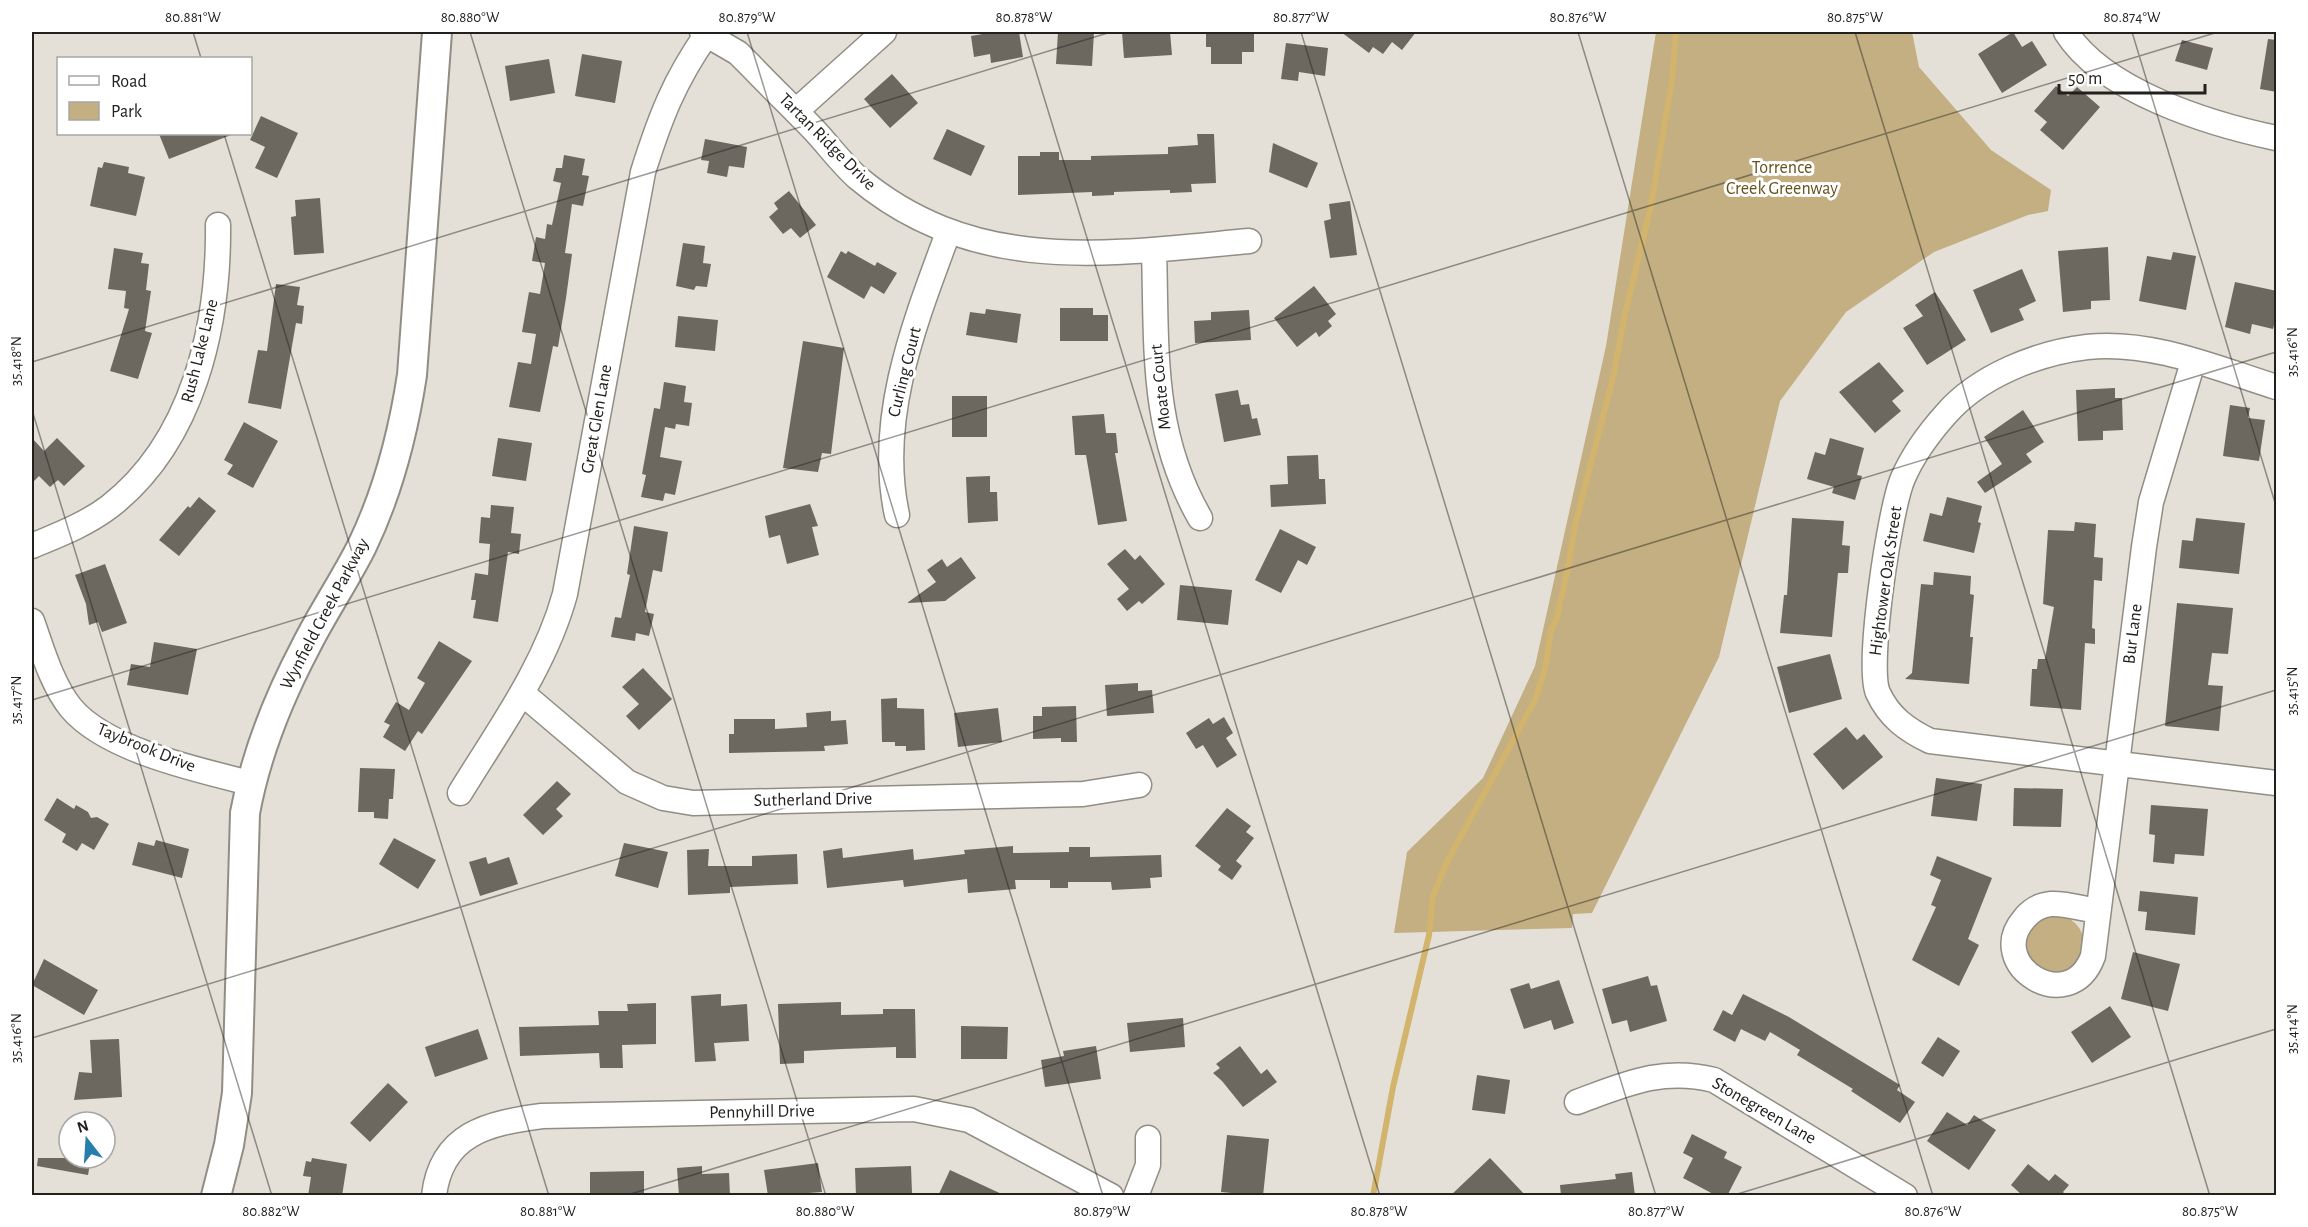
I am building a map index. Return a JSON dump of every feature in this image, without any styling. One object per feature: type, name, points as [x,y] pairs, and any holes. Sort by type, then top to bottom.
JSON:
[{"type":"street","name":"Wynfield Creek Parkway","points":[[216,1196],[229,1145],[237,1094],[245,813],[250,783],[263,740],[282,695],[306,644],[348,573],[378,508],[406,412],[412,375],[437,32]]},
{"type":"street","points":[[796,111],[884,32]]},
{"type":"street","points":[[2066,32],[2107,72],[2147,96],[2207,118],[2277,138]]},
{"type":"street","name":"Tartan Ridge Drive","points":[[704,33],[738,53],[857,176],[919,220],[948,233],[997,246],[1044,252],[1154,250],[1249,241]]},
{"type":"street","name":"Great Glen Lane","points":[[460,793],[522,693],[556,627],[565,594],[644,172],[661,115],[683,69],[704,33]]},
{"type":"street","name":"Rush Lake Lane","points":[[32,546],[81,525],[109,507],[131,488],[171,437],[185,411],[199,368],[216,286],[218,225]]},
{"type":"street","name":"Curling Court","points":[[897,515],[890,467],[893,414],[906,356],[948,233]]},
{"type":"street","name":"Moate Court","points":[[1154,250],[1158,384],[1167,444],[1200,518]]},
{"type":"street","name":"Hightower Oak Street","points":[[2277,387],[2193,362],[2124,346],[2096,347],[2046,356],[2012,368],[1978,387],[1947,412],[1920,447],[1902,480],[1893,515],[1875,639],[1873,669],[1877,691],[1890,714],[1909,731],[1930,741],[2277,783]]},
{"type":"street","name":"Bur Lane","points":[[2097,911],[2151,502],[2193,362]]},
{"type":"street","name":"Taybrook Drive","points":[[32,621],[41,674],[59,689],[71,708],[95,730],[153,755],[250,783]]},
{"type":"street","name":"Sutherland Drive","points":[[522,693],[627,782],[663,798],[693,803],[1083,794],[1139,785]]},
{"type":"street","name":"Stonegreen Lane","points":[[1577,1102],[1628,1083],[1671,1073],[1692,1074],[1714,1080],[1896,1193]]},
{"type":"street","name":"Pennyhill Drive","points":[[434,1196],[441,1164],[453,1148],[489,1126],[511,1120],[543,1116],[914,1109],[941,1112],[978,1124],[1112,1196]]},
{"type":"street","points":[[1136,1196],[1148,1165],[1148,1138]]},
{"type":"green space","name":"Torrence Creek Greenway","points":[[1656,32],[1912,32],[1919,67],[1991,150],[2051,190],[2048,211],[2028,215],[1934,252],[1846,312],[1780,401],[1719,657],[1592,913],[1573,914],[1572,928],[1394,933],[1407,852],[1483,778],[1535,666],[1606,346]]},
{"type":"green space","points":[[2049,915],[2061,915],[2076,923],[2084,938],[2084,950],[2076,965],[2061,973],[2049,973],[2034,965],[2026,950],[2026,938],[2034,923]]},
{"type":"building","points":[[994,32],[1019,32],[1023,57],[991,63],[990,54],[974,57],[971,36]]},
{"type":"building","points":[[1058,32],[1094,32],[1092,66],[1056,64]]},
{"type":"building","points":[[1122,32],[1170,32],[1172,55],[1124,58]]},
{"type":"building","points":[[1206,32],[1254,33],[1254,52],[1242,52],[1242,64],[1211,64],[1211,47],[1206,47]]},
{"type":"building","points":[[1341,32],[1416,32],[1402,50],[1392,42],[1383,54],[1373,47],[1369,53]]},
{"type":"building","points":[[2013,32],[2022,47],[2032,41],[2047,65],[2002,93],[1978,54]]},
{"type":"building","points":[[2268,39],[2277,40],[2277,92],[2260,89]]},
{"type":"building","points":[[2182,40],[2213,48],[2207,70],[2175,61]]},
{"type":"building","points":[[1286,43],[1328,48],[1325,76],[1299,72],[1298,81],[1281,79]]},
{"type":"building","points":[[582,54],[622,61],[615,103],[575,96]]},
{"type":"building","points":[[549,59],[555,93],[510,101],[505,66]]},
{"type":"building","points":[[892,74],[918,103],[890,128],[864,99]]},
{"type":"building","points":[[2056,86],[2068,96],[2077,87],[2100,107],[2063,150],[2040,130],[2047,122],[2034,111]]},
{"type":"building","points":[[261,116],[298,133],[277,178],[255,168],[265,147],[250,140]]},
{"type":"building","points":[[947,129],[985,146],[971,176],[933,159]]},
{"type":"building","points":[[1197,134],[1214,134],[1216,183],[1191,184],[1192,192],[1170,193],[1170,190],[1114,192],[1114,195],[1092,196],[1092,192],[1018,195],[1018,156],[1040,156],[1040,152],[1059,152],[1059,160],[1091,160],[1091,156],[1168,154],[1168,147],[1198,145]]},
{"type":"building","points":[[159,135],[231,135],[169,159]]},
{"type":"building","points":[[705,139],[747,147],[744,168],[729,166],[727,177],[707,173],[709,161],[701,160]]},
{"type":"building","points":[[1273,143],[1318,163],[1307,188],[1269,172]]},
{"type":"building","points":[[564,155],[585,159],[582,175],[589,176],[583,206],[572,204],[565,253],[572,254],[566,298],[558,347],[553,346],[540,412],[509,407],[518,362],[531,364],[536,334],[522,332],[529,292],[540,294],[545,263],[532,261],[536,237],[545,239],[547,224],[552,225],[561,183],[553,181],[556,168],[562,168]]},
{"type":"building","points":[[104,162],[129,167],[128,173],[145,177],[136,216],[90,206],[98,167],[102,168]]},
{"type":"building","points":[[789,191],[816,225],[800,238],[791,228],[783,234],[769,217],[778,209],[774,203]]},
{"type":"building","points":[[320,198],[324,253],[294,255],[291,217],[296,216],[295,200]]},
{"type":"building","points":[[1350,201],[1357,255],[1330,258],[1324,221],[1331,219],[1329,204]]},
{"type":"building","points":[[683,243],[705,246],[703,263],[711,264],[707,287],[696,286],[694,290],[676,286]]},
{"type":"building","points":[[2108,247],[2110,300],[2091,301],[2091,309],[2063,312],[2058,251]]},
{"type":"building","points":[[114,248],[143,253],[141,263],[149,264],[146,290],[151,291],[145,331],[152,333],[138,379],[110,371],[129,309],[124,308],[126,291],[108,289]]},
{"type":"building","points":[[841,251],[846,254],[848,251],[875,266],[877,262],[897,273],[884,294],[871,286],[864,299],[827,277]]},
{"type":"building","points":[[2173,252],[2196,256],[2186,310],[2139,301],[2147,256],[2171,260]]},
{"type":"building","points":[[2022,269],[2036,301],[2019,309],[2024,320],[1991,333],[1973,290]]},
{"type":"building","points":[[2235,282],[2277,291],[2277,314],[2273,329],[2252,324],[2250,334],[2225,327]]},
{"type":"building","points":[[276,284],[300,287],[297,305],[304,306],[302,324],[296,323],[281,409],[248,403],[258,350],[267,351]]},
{"type":"building","points":[[1314,286],[1336,314],[1328,321],[1332,326],[1319,337],[1316,332],[1297,347],[1274,318]]},
{"type":"building","points":[[1935,292],[1966,340],[1927,365],[1903,328],[1923,316],[1915,305]]},
{"type":"building","points":[[1060,308],[1093,308],[1093,315],[1108,315],[1108,341],[1060,341]]},
{"type":"building","points":[[986,309],[1021,314],[1017,343],[966,335],[970,312],[985,314]]},
{"type":"building","points":[[1249,310],[1251,340],[1195,343],[1194,321],[1211,320],[1211,312]]},
{"type":"building","points":[[678,316],[718,320],[715,351],[675,347]]},
{"type":"building","points":[[803,341],[844,348],[831,454],[822,453],[818,472],[783,468]]},
{"type":"building","points":[[1879,362],[1904,391],[1892,401],[1901,411],[1875,433],[1839,392]]},
{"type":"building","points":[[664,382],[686,386],[684,402],[692,403],[689,426],[676,424],[675,429],[665,427],[660,457],[682,461],[675,495],[665,493],[663,501],[641,497],[646,475],[642,474],[654,408],[660,409]]},
{"type":"building","points":[[2115,388],[2115,398],[2122,398],[2123,430],[2103,431],[2103,440],[2078,441],[2076,390]]},
{"type":"building","points":[[1238,390],[1241,405],[1249,404],[1252,419],[1257,418],[1261,435],[1224,442],[1215,394]]},
{"type":"building","points":[[952,396],[987,396],[987,437],[952,437]]},
{"type":"building","points":[[2230,405],[2250,408],[2248,418],[2265,420],[2259,461],[2223,456]]},
{"type":"building","points":[[2023,410],[2044,442],[2026,454],[2032,462],[1985,493],[1977,482],[2002,464],[1984,437]]},
{"type":"building","points":[[1104,414],[1106,433],[1116,433],[1118,453],[1115,453],[1127,521],[1098,525],[1086,455],[1075,455],[1072,416]]},
{"type":"building","points":[[244,422],[278,441],[253,488],[227,474],[233,465],[224,460]]},
{"type":"building","points":[[32,438],[44,451],[57,438],[85,466],[64,486],[58,480],[50,487],[39,476],[32,483]]},
{"type":"building","points":[[498,438],[532,443],[526,481],[492,476]]},
{"type":"building","points":[[1830,438],[1864,448],[1857,475],[1862,476],[1855,500],[1832,493],[1834,487],[1807,479],[1815,452],[1825,455]]},
{"type":"building","points":[[1318,455],[1319,479],[1325,479],[1326,504],[1271,507],[1270,485],[1288,484],[1287,456]]},
{"type":"building","points":[[990,476],[990,492],[997,492],[998,521],[968,523],[966,477]]},
{"type":"building","points":[[199,497],[216,511],[179,556],[159,540],[188,506],[190,508]]},
{"type":"building","points":[[1947,497],[1982,506],[1978,522],[1981,523],[1974,553],[1923,541],[1930,513],[1942,516]]},
{"type":"building","points":[[810,504],[818,526],[812,527],[819,555],[787,564],[780,535],[769,538],[765,516]]},
{"type":"building","points":[[491,505],[514,507],[511,533],[521,534],[519,554],[508,552],[498,622],[473,618],[476,600],[471,600],[475,573],[488,575],[490,544],[479,543],[481,517],[490,518]]},
{"type":"building","points":[[1792,518],[1844,521],[1842,545],[1850,546],[1848,573],[1838,573],[1832,637],[1780,633],[1784,595],[1787,595]]},
{"type":"building","points":[[2196,518],[2245,523],[2239,574],[2179,568],[2182,540],[2193,541]]},
{"type":"building","points":[[2075,522],[2096,524],[2094,557],[2103,558],[2102,581],[2094,580],[2092,628],[2095,629],[2095,644],[2085,643],[2081,710],[2030,706],[2032,669],[2037,669],[2038,659],[2045,659],[2054,607],[2043,604],[2048,530],[2074,531]]},
{"type":"building","points":[[634,526],[668,532],[662,572],[653,570],[645,612],[654,614],[649,636],[636,633],[635,641],[611,637],[615,617],[621,618],[630,575],[627,574]]},
{"type":"building","points":[[1280,529],[1316,547],[1307,565],[1298,560],[1281,593],[1255,580]]},
{"type":"building","points":[[1125,549],[1135,560],[1140,555],[1165,584],[1142,604],[1139,601],[1127,611],[1117,599],[1129,589],[1107,564]]},
{"type":"building","points":[[961,557],[976,578],[945,601],[907,603],[936,582],[927,570],[942,559],[947,567]]},
{"type":"building","points":[[105,564],[127,623],[102,632],[98,622],[89,625],[86,604],[75,575]]},
{"type":"building","points":[[1934,572],[1971,576],[1970,594],[1974,595],[1969,684],[1905,679],[1912,673],[1921,584],[1933,585]]},
{"type":"building","points":[[1180,585],[1232,590],[1228,625],[1177,620]]},
{"type":"building","points":[[2177,603],[2233,608],[2228,654],[2212,653],[2208,685],[2223,686],[2219,731],[2165,726]]},
{"type":"building","points":[[439,641],[472,661],[422,734],[418,731],[405,751],[383,737],[390,725],[384,722],[396,702],[409,710],[425,683],[417,678]]},
{"type":"building","points":[[154,642],[197,649],[188,695],[127,685],[131,664],[150,667]]},
{"type":"building","points":[[1830,654],[1842,699],[1789,713],[1777,667]]},
{"type":"building","points":[[643,668],[672,699],[639,730],[626,716],[639,704],[622,687]]},
{"type":"building","points":[[1138,683],[1138,691],[1152,690],[1154,713],[1107,716],[1105,685]]},
{"type":"building","points":[[897,698],[897,708],[924,709],[925,750],[906,751],[906,746],[895,746],[895,742],[882,742],[881,699]]},
{"type":"building","points":[[1076,706],[1077,742],[1061,742],[1061,738],[1033,739],[1033,716],[1042,716],[1042,707]]},
{"type":"building","points":[[998,708],[1002,742],[958,747],[954,713]]},
{"type":"building","points":[[831,711],[831,721],[846,720],[848,744],[824,746],[825,751],[729,753],[729,734],[734,734],[734,719],[775,719],[775,729],[807,727],[806,713]]},
{"type":"building","points":[[1224,717],[1233,733],[1226,738],[1237,755],[1217,768],[1203,745],[1196,749],[1186,733],[1209,718],[1213,724]]},
{"type":"building","points":[[1846,727],[1857,740],[1864,734],[1883,757],[1843,790],[1813,754]]},
{"type":"building","points":[[360,768],[395,769],[393,799],[389,799],[388,819],[374,818],[374,812],[358,812]]},
{"type":"building","points":[[1936,778],[1982,784],[1977,821],[1931,816]]},
{"type":"building","points":[[557,781],[571,794],[556,809],[563,816],[543,835],[523,815]]},
{"type":"building","points":[[2014,788],[2063,789],[2061,827],[2013,826]]},
{"type":"building","points":[[57,798],[74,809],[76,805],[88,812],[91,818],[97,817],[109,824],[94,850],[82,843],[77,851],[62,842],[66,834],[44,820]]},
{"type":"building","points":[[2151,805],[2208,809],[2204,856],[2175,854],[2174,864],[2153,862],[2155,835],[2149,834]]},
{"type":"building","points":[[1227,808],[1251,826],[1246,832],[1254,838],[1236,861],[1242,866],[1232,880],[1218,870],[1221,866],[1195,846]]},
{"type":"building","points":[[394,838],[436,860],[418,889],[379,864]]},
{"type":"building","points":[[156,840],[189,849],[182,878],[132,865],[138,842],[154,846]]},
{"type":"building","points":[[624,843],[668,852],[658,888],[615,876]]},
{"type":"building","points":[[1013,846],[1013,853],[1069,852],[1069,847],[1090,847],[1090,857],[1161,855],[1162,877],[1150,878],[1151,888],[1112,890],[1111,882],[1068,882],[1068,888],[1050,888],[1050,880],[1015,880],[1016,889],[968,893],[967,879],[904,887],[903,880],[827,888],[823,851],[842,848],[843,858],[913,849],[914,860],[965,854],[964,850]]},
{"type":"building","points":[[709,849],[708,866],[752,866],[752,856],[797,854],[798,884],[730,887],[730,893],[688,895],[687,850]]},
{"type":"building","points":[[1937,856],[1992,878],[1968,939],[1979,945],[1959,986],[1912,960],[1936,907],[1931,905],[1941,880],[1930,875]]},
{"type":"building","points":[[486,857],[488,864],[509,857],[518,884],[480,896],[469,862]]},
{"type":"building","points":[[2140,891],[2198,897],[2195,935],[2145,930],[2147,912],[2138,911]]},
{"type":"building","points":[[2133,952],[2180,964],[2168,1011],[2121,999]]},
{"type":"building","points":[[44,959],[98,990],[84,1015],[32,985]]},
{"type":"building","points":[[1648,976],[1651,986],[1657,985],[1667,1021],[1630,1032],[1627,1020],[1612,1024],[1602,989]]},
{"type":"building","points":[[1559,980],[1574,1023],[1554,1030],[1551,1020],[1524,1029],[1510,989],[1529,983],[1531,989]]},
{"type":"building","points":[[721,994],[721,1006],[747,1004],[749,1041],[714,1043],[716,1061],[695,1062],[691,996]]},
{"type":"building","points":[[1743,994],[1789,1017],[1900,1085],[1897,1090],[1915,1102],[1900,1123],[1851,1091],[1853,1089],[1797,1055],[1800,1050],[1770,1032],[1765,1041],[1741,1029],[1735,1042],[1713,1030],[1723,1010],[1732,1015]]},
{"type":"building","points":[[841,1002],[841,1015],[883,1014],[883,1009],[915,1009],[916,1058],[896,1058],[896,1047],[842,1049],[804,1051],[804,1063],[780,1064],[778,1004]]},
{"type":"building","points":[[656,1003],[656,1044],[622,1045],[623,1068],[600,1068],[599,1053],[520,1056],[519,1027],[599,1025],[598,1011],[628,1011],[627,1004]]},
{"type":"building","points":[[2110,1006],[2131,1037],[2092,1063],[2071,1032]]},
{"type":"building","points":[[1183,1018],[1185,1047],[1130,1052],[1127,1023]]},
{"type":"building","points":[[961,1026],[1008,1027],[1007,1059],[961,1059]]},
{"type":"building","points":[[478,1029],[488,1059],[435,1077],[425,1047]]},
{"type":"building","points":[[1938,1037],[1960,1051],[1943,1077],[1921,1063]]},
{"type":"building","points":[[119,1039],[122,1097],[74,1100],[79,1072],[92,1073],[90,1040]]},
{"type":"building","points":[[1096,1046],[1101,1079],[1045,1087],[1041,1060],[1064,1056],[1063,1051]]},
{"type":"building","points":[[1240,1046],[1261,1074],[1267,1069],[1277,1082],[1243,1107],[1213,1073],[1220,1068],[1216,1064]]},
{"type":"building","points":[[1477,1075],[1510,1080],[1505,1114],[1472,1110]]},
{"type":"building","points":[[388,1083],[408,1102],[370,1142],[350,1123]]},
{"type":"building","points":[[1947,1112],[1967,1125],[1974,1115],[1996,1130],[1969,1170],[1927,1141]]},
{"type":"building","points":[[1692,1134],[1727,1152],[1724,1158],[1742,1167],[1727,1196],[1717,1196],[1683,1178],[1693,1158],[1683,1153]]},
{"type":"building","points":[[1227,1135],[1269,1139],[1263,1196],[1221,1192]]},
{"type":"building","points":[[38,1158],[57,1158],[57,1170],[37,1166]]},
{"type":"building","points":[[312,1158],[347,1164],[342,1196],[308,1196],[311,1177],[303,1176],[306,1161],[311,1162]]},
{"type":"building","points":[[1490,1158],[1526,1196],[1450,1196]]},
{"type":"building","points":[[818,1163],[822,1192],[768,1196],[764,1170]]},
{"type":"building","points":[[2028,1164],[2049,1181],[2055,1174],[2069,1185],[2063,1192],[2067,1196],[2023,1196],[2011,1185]]},
{"type":"building","points":[[702,1166],[702,1174],[729,1173],[730,1196],[679,1196],[677,1168]]},
{"type":"building","points":[[911,1166],[912,1193],[856,1196],[855,1168]]},
{"type":"building","points":[[60,1170],[89,1170],[88,1175]]},
{"type":"building","points":[[950,1170],[1006,1196],[938,1196]]},
{"type":"building","points":[[644,1171],[644,1196],[590,1196],[590,1172]]},
{"type":"building","points":[[1632,1172],[1635,1196],[1561,1196],[1560,1185],[1616,1179],[1615,1174]]},
{"type":"waterway","points":[[1373,1196],[1393,1087],[1429,935],[1433,896],[1447,862],[1535,700],[1545,669],[1551,630],[1556,621],[1575,526],[1614,373],[1624,318],[1651,206],[1672,80],[1676,32]]}]
